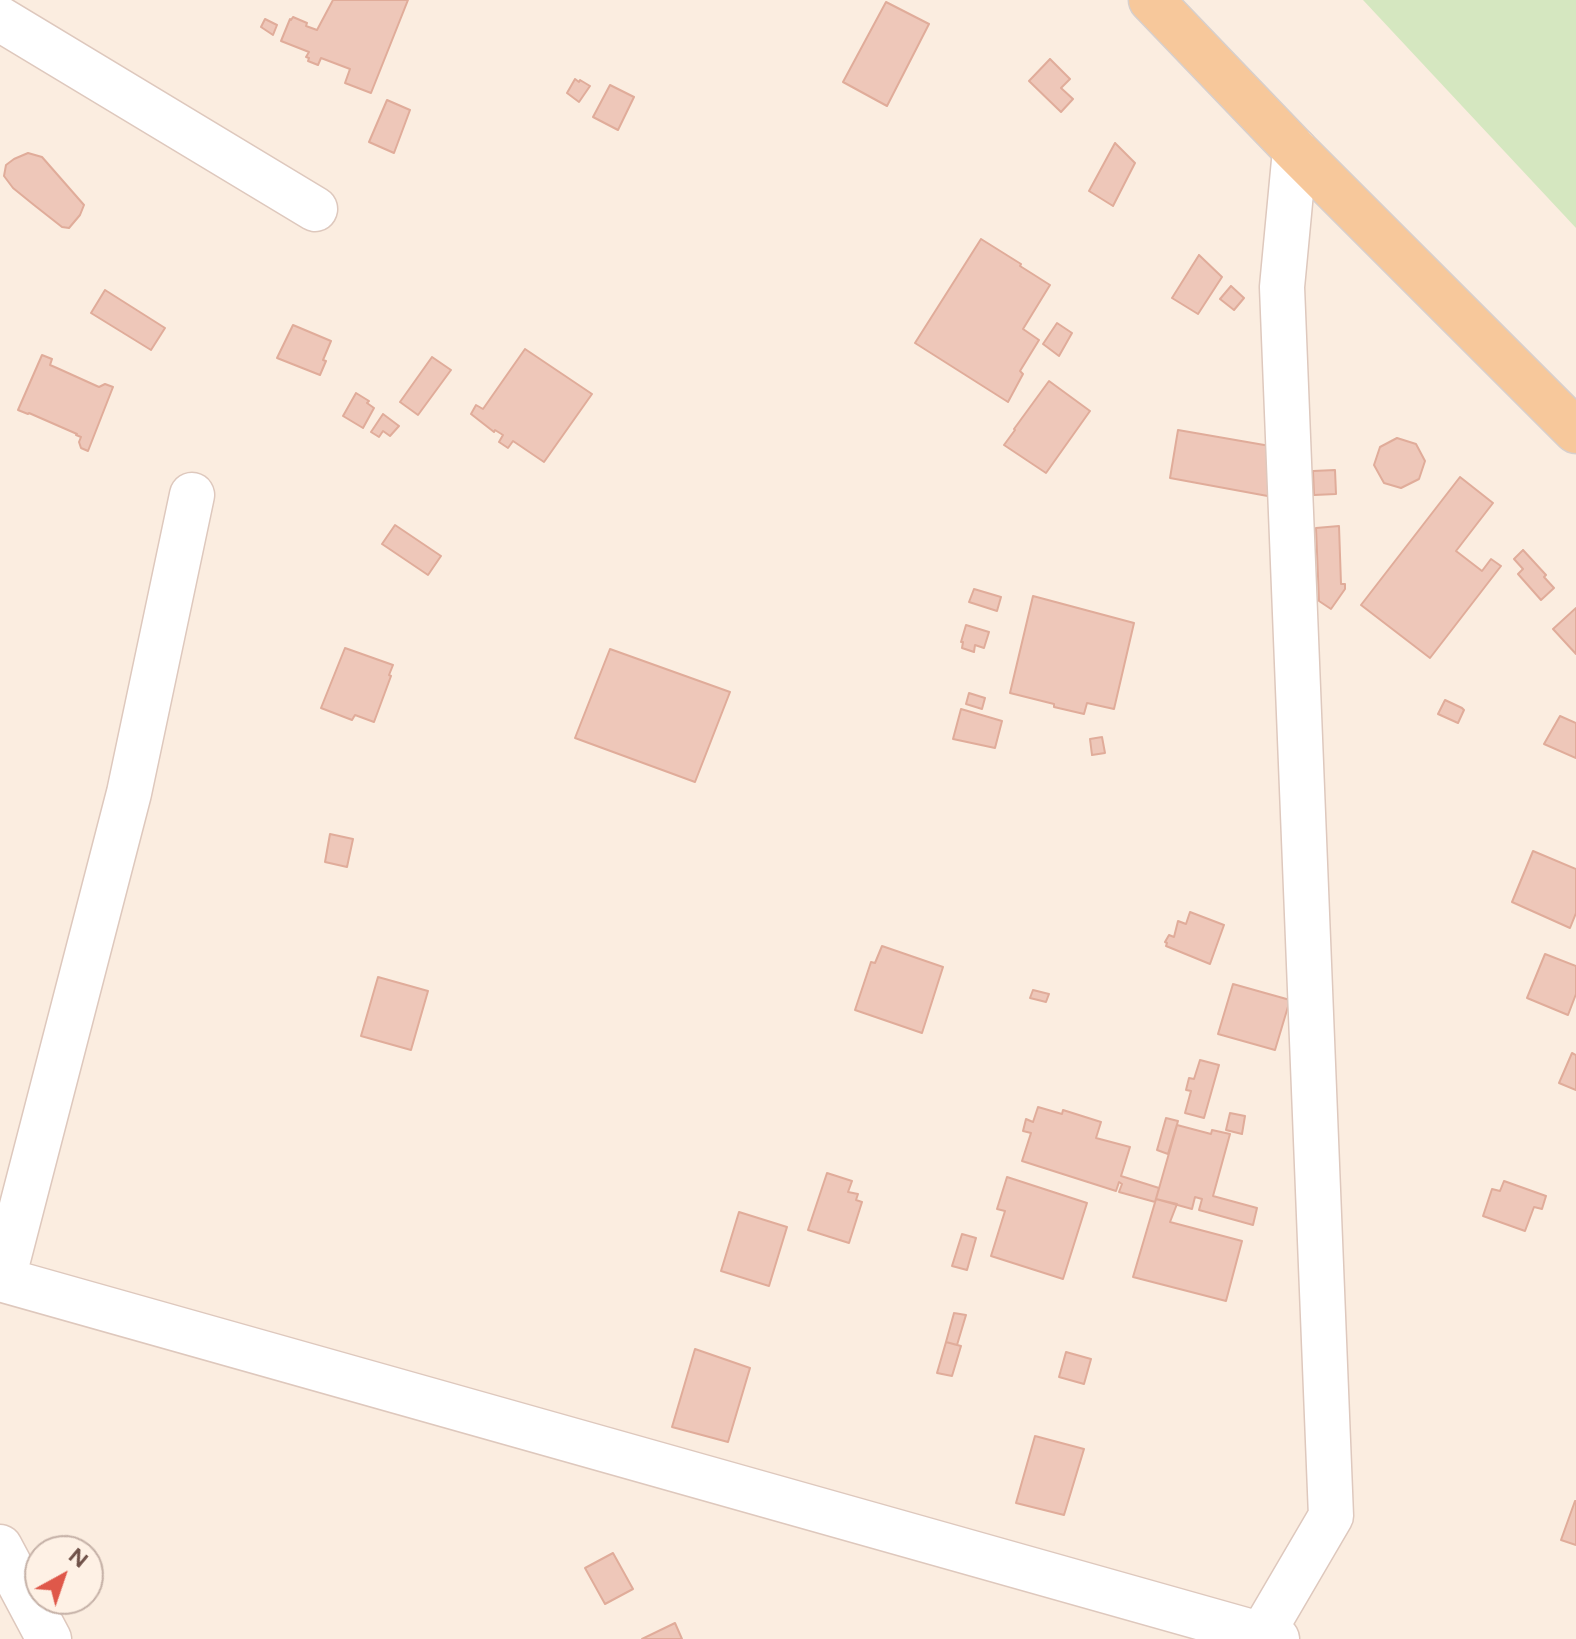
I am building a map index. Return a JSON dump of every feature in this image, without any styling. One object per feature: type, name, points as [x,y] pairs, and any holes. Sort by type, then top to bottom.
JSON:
[{"type":"main road","points":[[1151,0],[1295,150],[1576,431]]},
{"type":"street","points":[[0,19],[315,209]]},
{"type":"street","points":[[192,495],[129,793],[2,1279],[1265,1637],[1331,1516],[1282,287],[1295,150]]},
{"type":"street","points":[[0,1547],[49,1639]]},
{"type":"green space","points":[[1363,0],[1576,0],[1576,228]]},
{"type":"building","points":[[333,0],[408,0],[371,93],[345,83],[350,69],[321,58],[318,65],[308,61],[306,57],[309,52],[281,41],[293,17],[317,30]]},
{"type":"building","points":[[886,2],[929,24],[887,106],[843,82]]},
{"type":"building","points":[[265,19],[277,25],[273,35],[261,27]]},
{"type":"building","points":[[1050,59],[1070,79],[1061,88],[1073,99],[1061,112],[1029,81]]},
{"type":"building","points":[[575,79],[590,86],[579,102],[567,93]]},
{"type":"building","points":[[610,85],[634,97],[618,130],[593,117]]},
{"type":"building","points":[[387,100],[410,110],[394,153],[369,142]]},
{"type":"building","points":[[1115,143],[1135,163],[1113,206],[1089,191]]},
{"type":"building","points":[[28,153],[42,157],[84,205],[69,228],[62,227],[34,205],[4,176],[6,165]]},
{"type":"building","points":[[981,239],[1050,285],[1023,329],[1039,340],[1020,371],[1023,374],[1008,402],[915,343]]},
{"type":"building","points":[[1199,255],[1222,277],[1198,314],[1172,298]]},
{"type":"building","points":[[1231,286],[1244,298],[1234,310],[1220,299]]},
{"type":"building","points":[[105,290],[165,328],[151,350],[91,313]]},
{"type":"building","points":[[1057,323],[1072,333],[1059,356],[1043,344]]},
{"type":"building","points":[[293,325],[331,341],[320,375],[277,358]]},
{"type":"building","points":[[525,349],[592,394],[544,462],[513,441],[508,448],[499,442],[503,435],[494,432],[471,414],[476,405],[483,409]]},
{"type":"building","points":[[42,355],[52,359],[50,365],[99,387],[105,384],[113,387],[88,451],[81,448],[81,437],[77,434],[18,410]]},
{"type":"building","points":[[432,357],[451,370],[418,415],[400,402]]},
{"type":"building","points":[[1049,381],[1090,411],[1046,473],[1004,445]]},
{"type":"building","points":[[356,393],[374,408],[363,428],[343,416]]},
{"type":"building","points":[[383,414],[399,426],[390,436],[383,431],[379,437],[371,432]]},
{"type":"building","points":[[1178,430],[1270,446],[1273,497],[1170,478]]},
{"type":"building","points":[[1397,438],[1416,444],[1425,461],[1419,479],[1401,488],[1384,483],[1374,465],[1380,447]]},
{"type":"building","points":[[1335,470],[1336,494],[1314,495],[1313,471]]},
{"type":"building","points":[[1460,477],[1493,503],[1456,551],[1482,571],[1491,559],[1501,566],[1430,658],[1361,605]]},
{"type":"building","points":[[395,525],[441,556],[428,575],[382,544]]},
{"type":"building","points":[[1339,526],[1341,584],[1345,584],[1345,589],[1331,609],[1319,601],[1316,528]]},
{"type":"building","points":[[1523,550],[1554,588],[1541,600],[1518,574],[1523,569],[1514,559]]},
{"type":"building","points":[[974,589],[1001,597],[997,611],[969,602]]},
{"type":"building","points":[[1033,596],[1134,623],[1114,709],[1087,703],[1084,714],[1010,693]]},
{"type":"building","points":[[1576,608],[1576,654],[1553,629]]},
{"type":"building","points":[[966,625],[989,632],[984,648],[975,645],[974,652],[962,648]]},
{"type":"building","points":[[345,648],[393,665],[374,722],[355,715],[352,720],[321,708]]},
{"type":"building","points":[[610,649],[730,692],[695,782],[575,738]]},
{"type":"building","points":[[969,693],[985,698],[982,709],[966,704]]},
{"type":"building","points":[[1445,700],[1464,710],[1458,723],[1438,714]]},
{"type":"building","points":[[961,709],[1002,721],[995,748],[953,739]]},
{"type":"building","points":[[1560,716],[1576,723],[1576,758],[1544,744]]},
{"type":"building","points":[[1102,737],[1105,753],[1092,755],[1090,739]]},
{"type":"building","points":[[330,834],[353,839],[347,867],[325,862]]},
{"type":"building","points":[[1533,851],[1576,869],[1576,913],[1570,928],[1512,902]]},
{"type":"building","points":[[1190,912],[1224,925],[1210,964],[1166,946],[1169,935],[1174,937],[1178,921],[1186,924]]},
{"type":"building","points":[[882,946],[943,967],[922,1033],[855,1010],[871,962],[875,963]]},
{"type":"building","points":[[1545,954],[1576,966],[1576,994],[1568,1015],[1527,998]]},
{"type":"building","points":[[378,977],[428,991],[411,1050],[361,1036]]},
{"type":"building","points":[[1233,984],[1290,1000],[1275,1050],[1218,1034]]},
{"type":"building","points":[[1033,990],[1049,994],[1046,1002],[1030,998]]},
{"type":"building","points":[[1572,1053],[1576,1055],[1576,1090],[1559,1083]]},
{"type":"building","points":[[1200,1060],[1219,1065],[1204,1118],[1185,1113],[1191,1091],[1186,1090],[1189,1078],[1194,1079]]},
{"type":"building","points":[[1038,1107],[1062,1114],[1063,1110],[1101,1122],[1096,1138],[1130,1147],[1121,1176],[1159,1188],[1155,1202],[1119,1192],[1122,1184],[1119,1182],[1116,1191],[1022,1161],[1031,1133],[1023,1131],[1026,1119],[1033,1122]]},
{"type":"building","points":[[1230,1113],[1245,1116],[1242,1134],[1226,1130]]},
{"type":"building","points":[[1166,1118],[1178,1121],[1168,1154],[1157,1150]]},
{"type":"building","points":[[1177,1125],[1211,1134],[1212,1130],[1230,1134],[1213,1196],[1257,1208],[1253,1225],[1199,1210],[1202,1199],[1195,1197],[1192,1209],[1156,1199]]},
{"type":"building","points":[[827,1173],[852,1181],[848,1192],[858,1194],[856,1200],[862,1202],[849,1243],[808,1230]]},
{"type":"building","points":[[1007,1177],[1087,1203],[1063,1279],[991,1256],[1005,1211],[997,1209]]},
{"type":"building","points":[[1504,1181],[1546,1196],[1542,1209],[1534,1207],[1525,1231],[1483,1216],[1492,1189],[1500,1191]]},
{"type":"building","points":[[1156,1199],[1177,1204],[1170,1222],[1242,1241],[1226,1301],[1133,1277]]},
{"type":"building","points":[[739,1212],[787,1227],[769,1286],[721,1271]]},
{"type":"building","points":[[962,1234],[976,1238],[967,1270],[952,1266]]},
{"type":"building","points":[[954,1313],[966,1315],[957,1345],[946,1342]]},
{"type":"building","points":[[946,1342],[961,1346],[952,1376],[937,1373]]},
{"type":"building","points":[[695,1349],[750,1368],[728,1442],[672,1427]]},
{"type":"building","points":[[1066,1352],[1091,1359],[1084,1384],[1059,1377]]},
{"type":"building","points":[[1035,1436],[1084,1449],[1064,1515],[1016,1503]]},
{"type":"building","points":[[1576,1501],[1576,1545],[1561,1540]]},
{"type":"building","points":[[613,1553],[633,1589],[605,1604],[585,1568]]},
{"type":"building","points":[[675,1623],[682,1639],[642,1639]]}]
